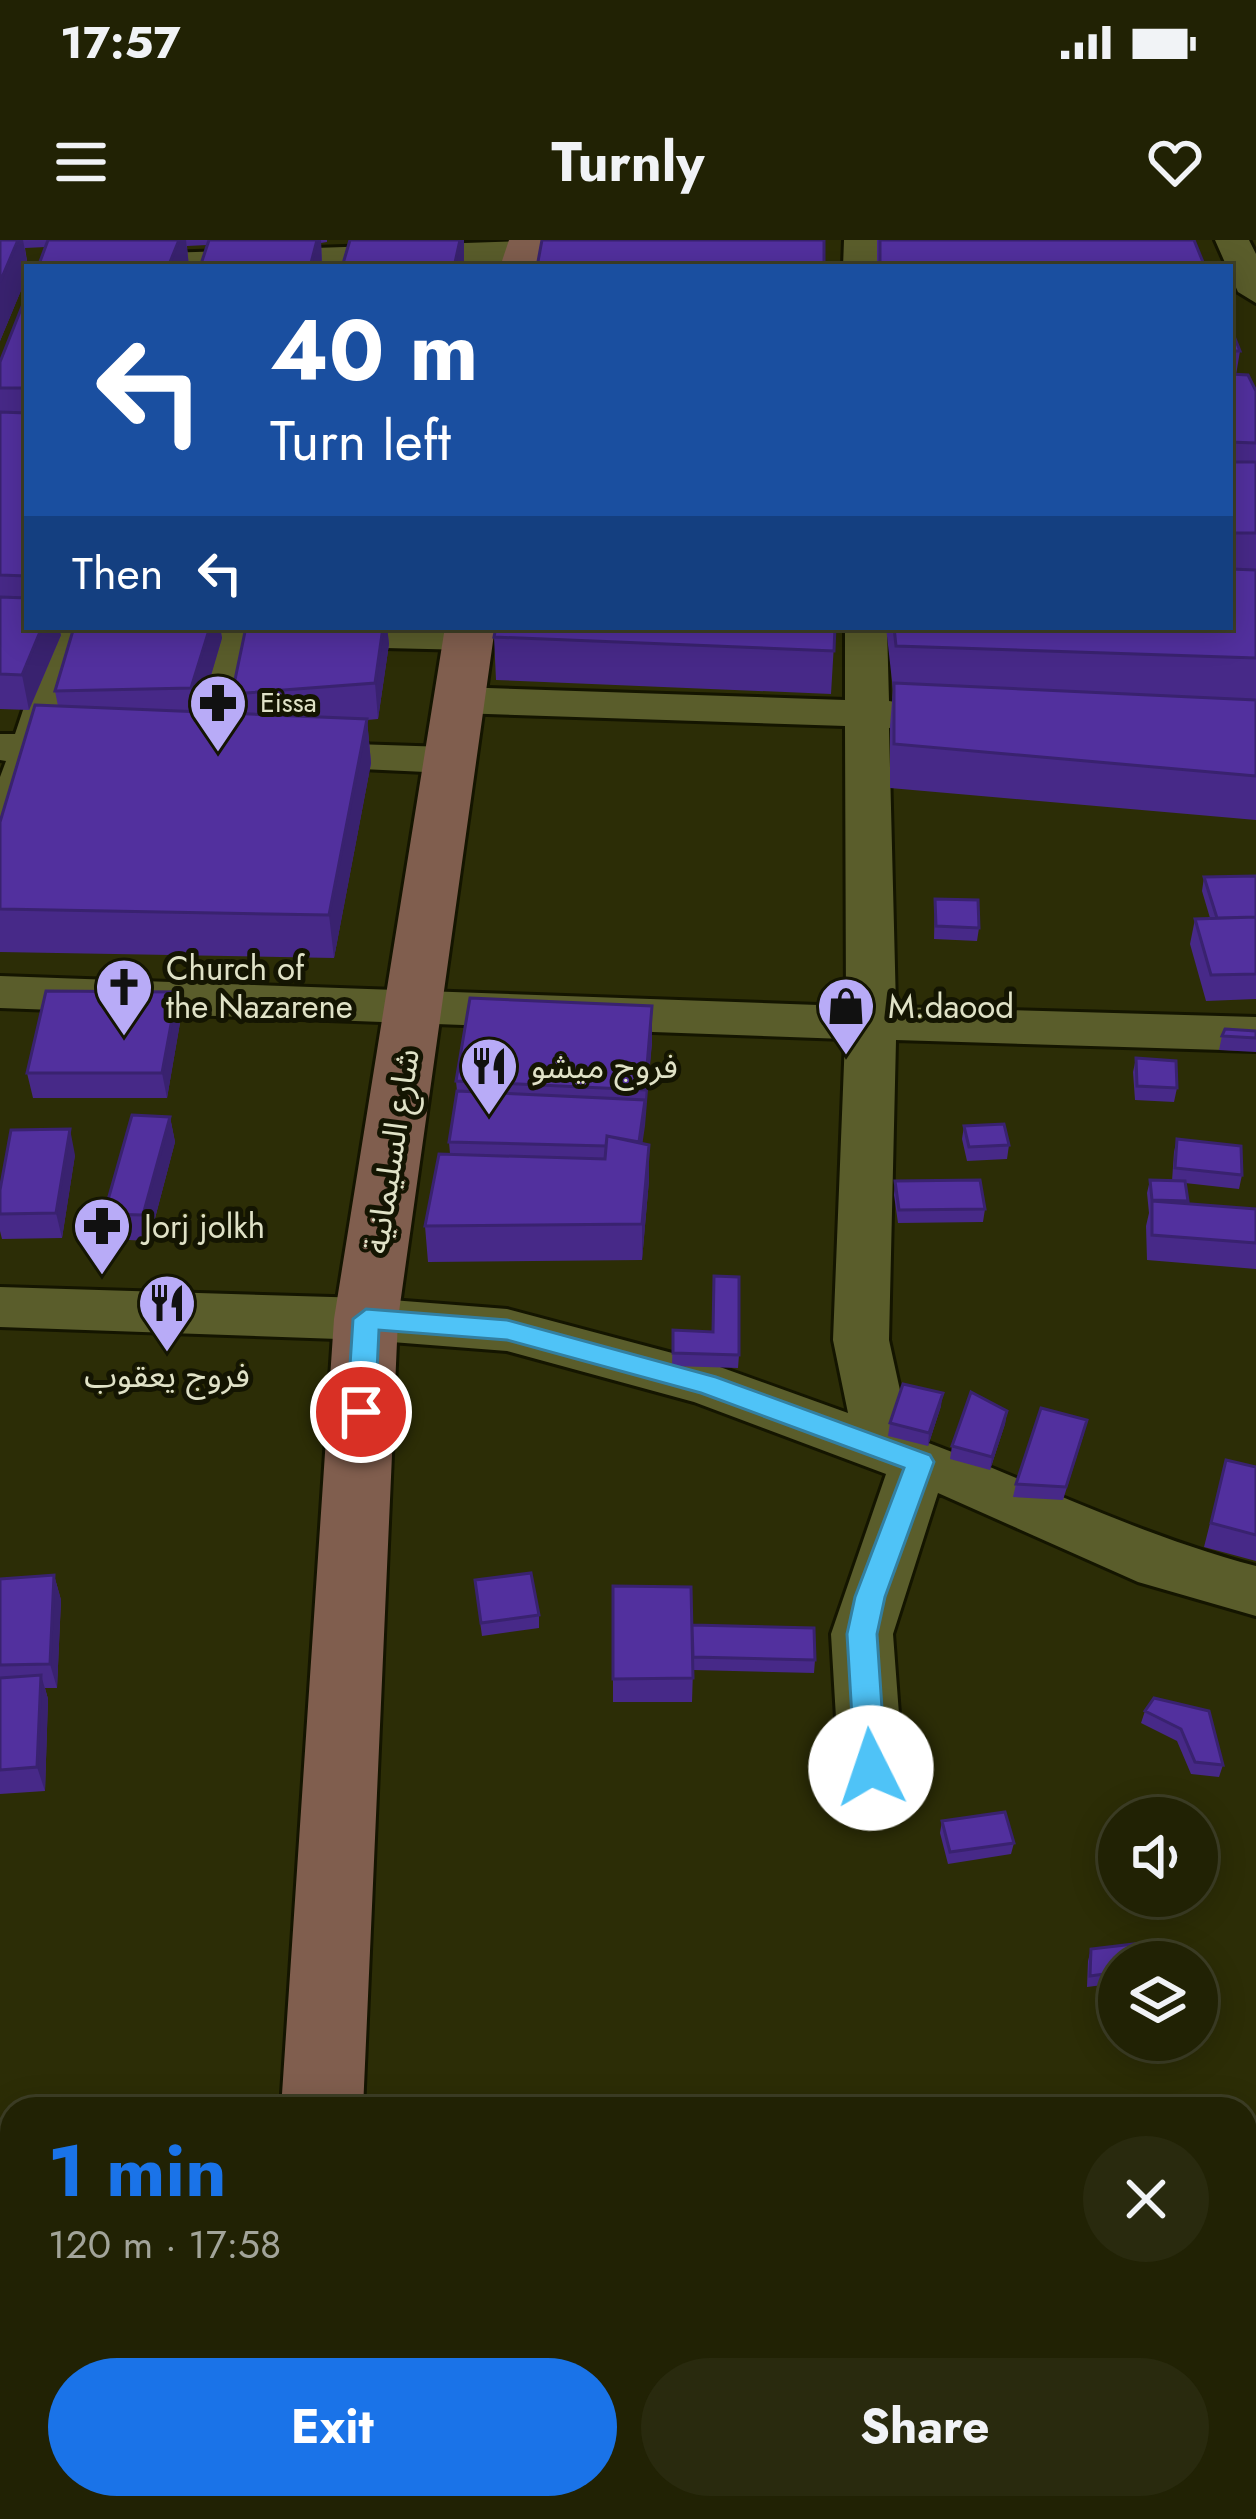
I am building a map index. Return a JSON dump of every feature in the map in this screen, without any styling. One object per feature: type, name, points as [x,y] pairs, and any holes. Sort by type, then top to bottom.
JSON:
[{"type":"main road","name":"شارع السليمانية","points":[[323,2097],[366,1319],[470,632]]},
{"type":"street","points":[[1232,240],[1256,292]]},
{"type":"street","points":[[219,264],[343,255],[525,253]]},
{"type":"street","points":[[0,846],[16,748],[70,630]]},
{"type":"street","points":[[207,753],[242,630],[470,632]]},
{"type":"street","points":[[866,630],[871,1023],[861,1340],[902,1456],[862,1634],[871,1768]]},
{"type":"street","points":[[16,748],[207,753],[453,730],[866,714],[935,716]]},
{"type":"street","points":[[0,992],[412,1010],[1256,1034]]},
{"type":"street","points":[[0,1307],[366,1319],[507,1330],[706,1384],[1013,1497],[1159,1565],[1256,1591]]},
{"type":"building","points":[[0,240],[18,240],[0,282]]},
{"type":"building","points":[[48,240],[179,240],[169,264],[39,264]]},
{"type":"building","points":[[209,240],[317,240],[311,264],[201,264]]},
{"type":"building","points":[[350,240],[460,240],[455,264],[343,264]]},
{"type":"building","points":[[542,240],[824,240],[824,264],[538,264]]},
{"type":"building","points":[[880,240],[1194,240],[1204,264],[880,264]]},
{"type":"building","points":[[24,302],[24,388],[0,388],[0,362]]},
{"type":"building","points":[[1233,374],[1248,375],[1256,391],[1256,443],[1233,442]]},
{"type":"building","points":[[0,412],[24,413],[24,576],[0,575]]},
{"type":"building","points":[[1233,462],[1256,462],[1256,533],[1233,533]]},
{"type":"building","points":[[1233,569],[1256,570],[1256,658],[896,646],[894,630],[1233,630]]},
{"type":"building","points":[[0,597],[24,598],[24,630],[41,630],[22,675],[0,674]]},
{"type":"building","points":[[73,630],[209,630],[191,688],[55,691]]},
{"type":"building","points":[[245,630],[383,630],[375,683],[232,694]]},
{"type":"building","points":[[495,630],[835,630],[834,651],[494,637]]},
{"type":"building","points":[[894,683],[1256,700],[1256,776],[894,744]]},
{"type":"building","points":[[35,705],[367,719],[329,915],[0,909],[0,822]]},
{"type":"building","points":[[1256,876],[1256,917],[1217,918],[1204,877]]},
{"type":"building","points":[[935,899],[978,900],[979,928],[936,926]]},
{"type":"building","points":[[1256,917],[1256,974],[1211,975],[1195,919]]},
{"type":"building","points":[[46,991],[177,992],[162,1073],[27,1073]]},
{"type":"building","points":[[470,998],[652,1006],[645,1090],[456,1081]]},
{"type":"building","points":[[1225,1029],[1256,1031],[1256,1038],[1222,1036]]},
{"type":"building","points":[[1136,1058],[1176,1061],[1177,1088],[1137,1086]]},
{"type":"building","points":[[457,1091],[645,1100],[639,1142],[607,1136],[606,1146],[449,1142]]},
{"type":"building","points":[[132,1115],[170,1117],[143,1215],[104,1214]]},
{"type":"building","points":[[1004,1124],[1009,1145],[969,1147],[964,1126]]},
{"type":"building","points":[[70,1129],[56,1213],[0,1214],[11,1130]]},
{"type":"building","points":[[607,1136],[649,1145],[642,1224],[425,1226],[439,1154],[605,1159]]},
{"type":"building","points":[[1177,1139],[1241,1146],[1242,1175],[1175,1168]]},
{"type":"building","points":[[980,1180],[985,1209],[899,1210],[895,1181]]},
{"type":"building","points":[[1150,1180],[1185,1181],[1188,1201],[1152,1200]]},
{"type":"building","points":[[1152,1201],[1256,1209],[1256,1243],[1152,1235]]},
{"type":"building","points":[[714,1276],[739,1277],[739,1355],[673,1353],[673,1330],[713,1332]]},
{"type":"building","points":[[903,1384],[943,1393],[929,1433],[890,1423]]},
{"type":"building","points":[[971,1392],[1007,1411],[992,1457],[952,1446]]},
{"type":"building","points":[[1041,1408],[1087,1420],[1066,1487],[1016,1484]]},
{"type":"building","points":[[1226,1460],[1256,1467],[1256,1535],[1211,1523]]},
{"type":"building","points":[[531,1573],[539,1615],[481,1623],[475,1580]]},
{"type":"building","points":[[54,1575],[50,1664],[0,1665],[0,1579]]},
{"type":"building","points":[[613,1586],[691,1587],[693,1678],[613,1679]]},
{"type":"building","points":[[692,1625],[814,1628],[815,1660],[693,1657]]},
{"type":"building","points":[[41,1675],[37,1767],[0,1770],[0,1678]]},
{"type":"building","points":[[1154,1698],[1209,1711],[1223,1765],[1195,1762],[1181,1729],[1145,1711]]},
{"type":"building","points":[[1005,1812],[1014,1843],[950,1852],[942,1821]]},
{"type":"building","points":[[1098,1948],[1098,1975],[1090,1976],[1091,1949]]},
{"type":"place","name":"Eissa","points":[[218,754]]},
{"type":"place","name":"Church of the Nazarene","points":[[124,1038]]},
{"type":"place","name":"M.daood","points":[[846,1057]]},
{"type":"place","name":"فروج ميشو","points":[[489,1117]]},
{"type":"place","name":"Jorj jolkh","points":[[102,1277]]},
{"type":"place","name":"فروج يعقوب","points":[[167,1354]]},
{"type":"route","points":[[361,1412],[366,1319],[507,1330],[706,1384],[920,1462],[870,1597],[862,1634],[871,1768]]}]
